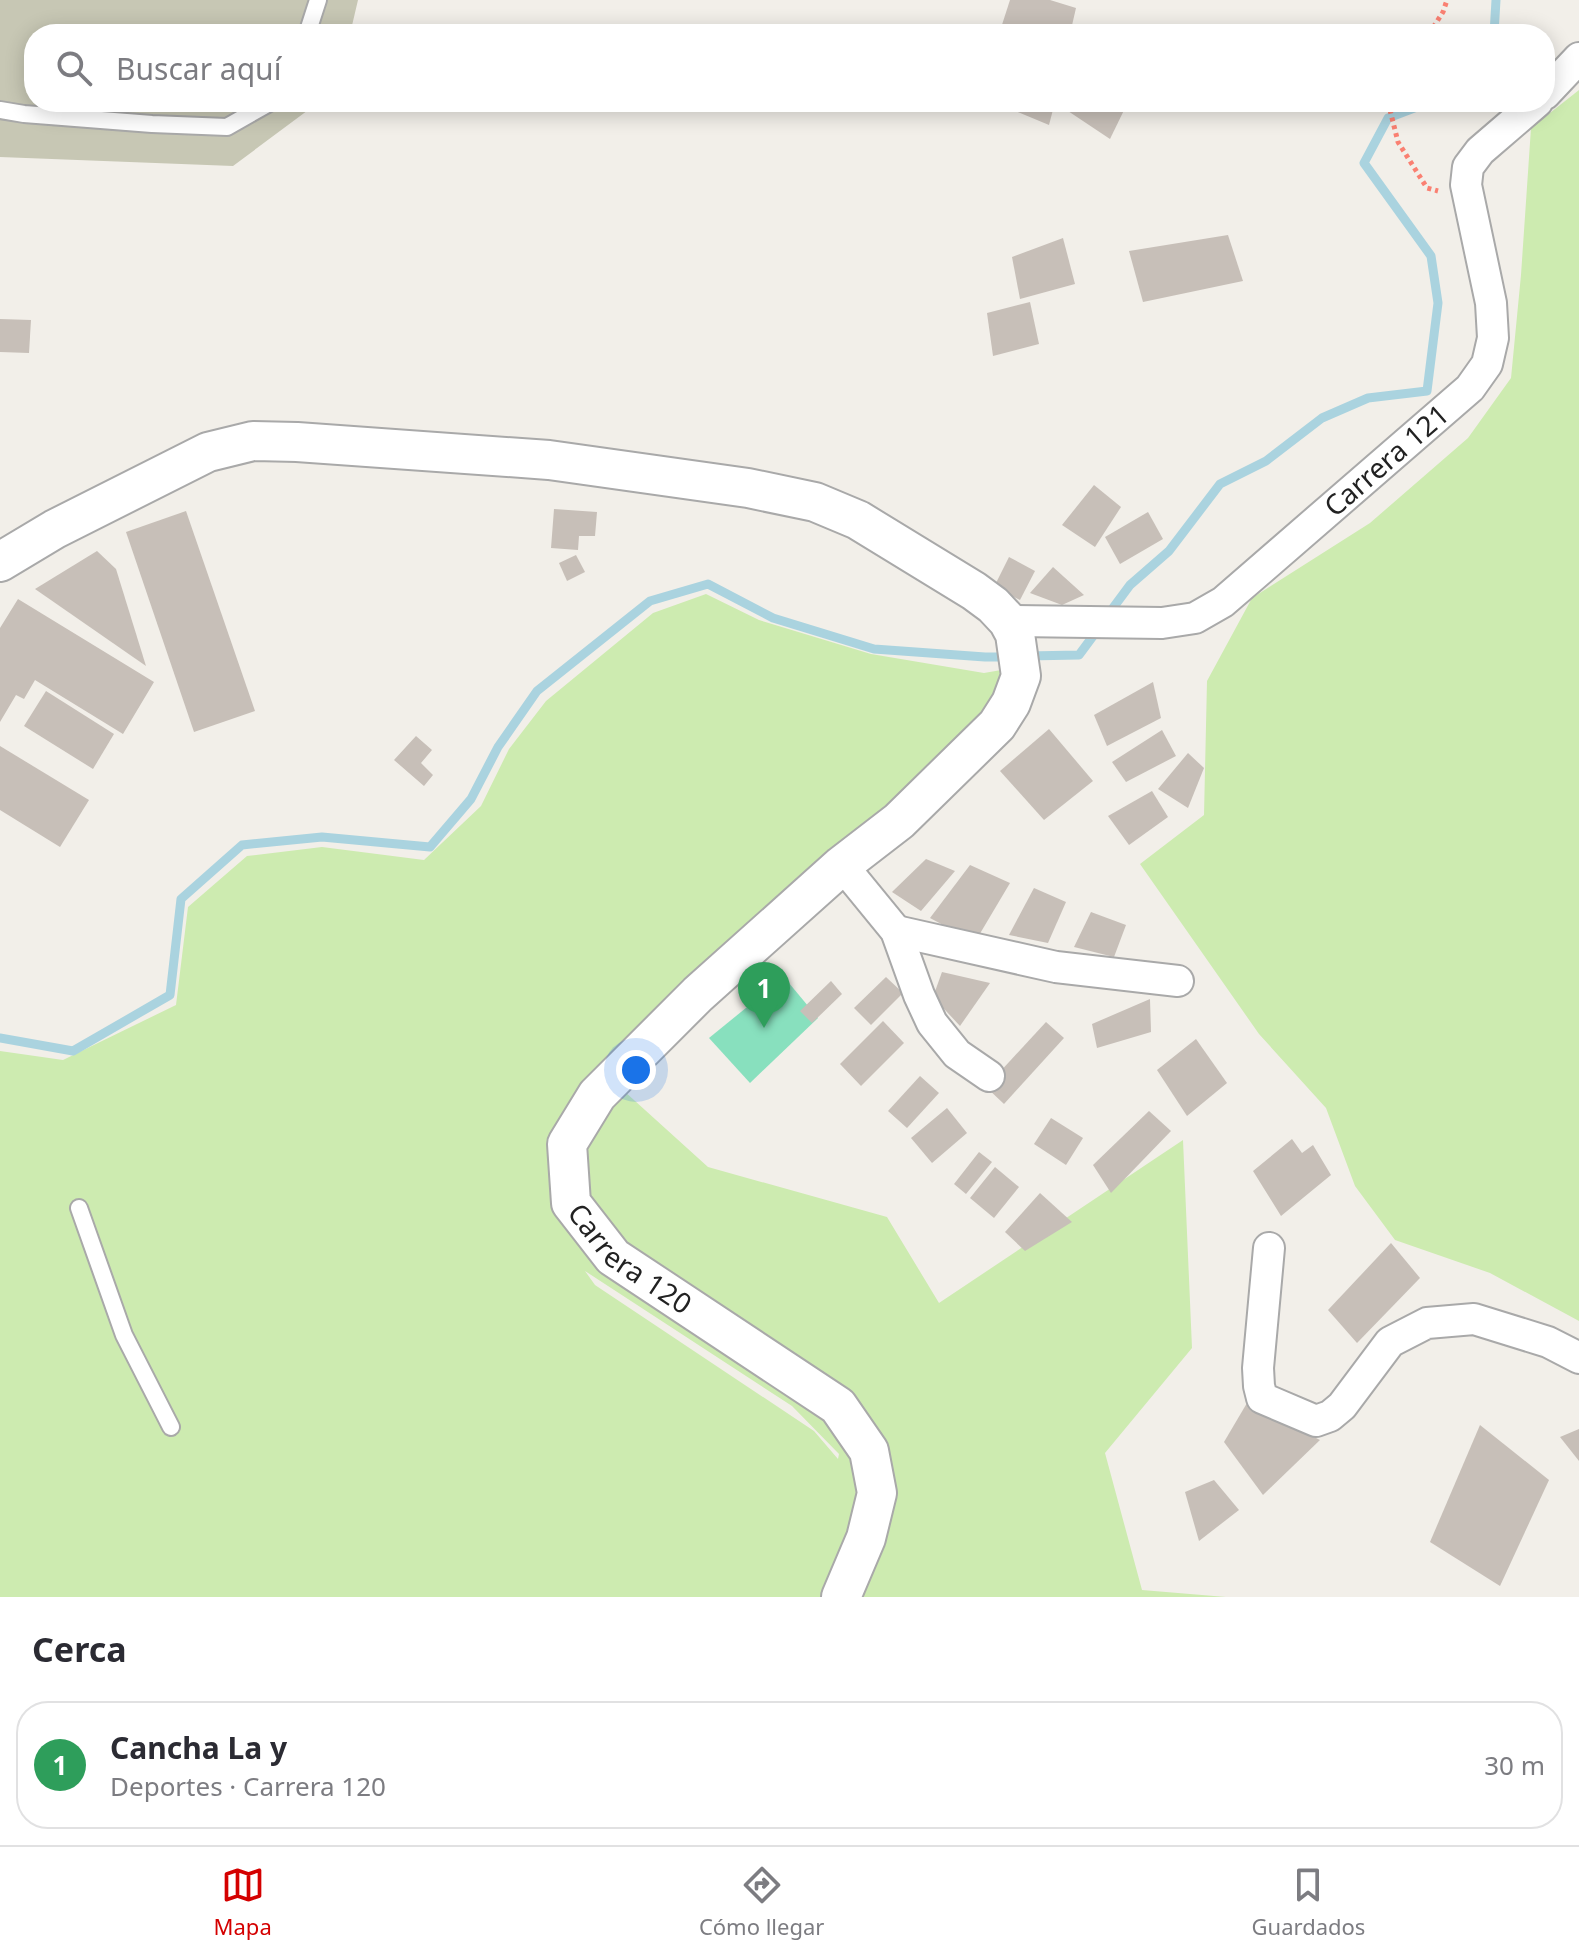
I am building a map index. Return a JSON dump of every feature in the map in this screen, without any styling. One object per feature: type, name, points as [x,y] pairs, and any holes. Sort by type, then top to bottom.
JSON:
[{"type":"street","points":[[1555,83],[1579,58]]},
{"type":"street","name":"Carrera 121","points":[[1012,628],[1162,623],[1195,618],[1223,602],[1470,388],[1487,364],[1493,338],[1491,303],[1466,185],[1468,167],[1480,151],[1525,112]]},
{"type":"street","points":[[0,562],[55,529],[208,452],[253,441],[297,442],[549,460],[748,488],[815,502],[858,520],[974,591],[993,605],[1012,628]]},
{"type":"street","name":"Carrera 120","points":[[841,1597],[866,1538],[877,1493],[869,1451],[838,1406],[613,1257],[571,1203],[567,1144],[597,1095],[698,994],[842,865],[899,821],[997,725],[1011,703],[1021,676],[1012,628]]},
{"type":"street","points":[[842,865],[896,931],[932,1023],[957,1054],[989,1076]]},
{"type":"street","points":[[896,931],[1056,967],[1178,981]]},
{"type":"street","points":[[1269,1248],[1258,1368],[1262,1398],[1316,1421],[1330,1416],[1342,1406],[1390,1342],[1427,1323],[1474,1319],[1548,1342],[1579,1358]]},
{"type":"lane","points":[[310,24],[318,0]]},
{"type":"lane","points":[[0,110],[152,124],[227,127],[253,112]]},
{"type":"lane","points":[[79,1208],[124,1335],[171,1427]]},
{"type":"path","points":[[1435,24],[1447,0]]},
{"type":"path","points":[[1390,112],[1398,142],[1427,188],[1469,199]]},
{"type":"shaded area","points":[[0,0],[358,0],[352,24],[24,24],[24,112],[306,112],[233,166],[0,157]]},
{"type":"green space","points":[[1579,90],[1579,1321],[1490,1273],[1395,1240],[1355,1186],[1326,1108],[1259,1034],[1140,864],[1204,815],[1207,681],[1252,598],[1370,523],[1468,438],[1511,378],[1531,128]]},
{"type":"green space","points":[[706,594],[759,620],[871,654],[984,673],[1007,669],[966,754],[603,1072],[708,1167],[887,1217],[939,1303],[1183,1140],[1192,1348],[1105,1453],[1142,1590],[1226,1597],[0,1597],[0,1051],[63,1060],[176,1005],[188,907],[247,856],[322,847],[424,860],[481,806],[509,749],[546,701],[653,613]],"holes":[[[585,1271],[792,1406],[839,1454],[838,1459],[814,1431],[595,1285]]]},
{"type":"green space","points":[[784,977],[818,1018],[750,1083],[709,1038]]},
{"type":"building","points":[[1010,0],[1050,0],[1076,8],[1072,24],[1002,24]]},
{"type":"building","points":[[1018,112],[1052,112],[1049,125]]},
{"type":"building","points":[[1070,112],[1123,112],[1110,139]]},
{"type":"building","points":[[1228,235],[1243,281],[1143,302],[1129,251]]},
{"type":"building","points":[[1063,238],[1075,284],[1020,299],[1012,257]]},
{"type":"building","points":[[1030,302],[1039,344],[993,356],[987,313]]},
{"type":"building","points":[[0,319],[31,320],[29,353],[0,352]]},
{"type":"building","points":[[1094,485],[1121,507],[1095,547],[1062,525]]},
{"type":"building","points":[[554,509],[597,512],[595,536],[579,536],[578,550],[551,548]]},
{"type":"building","points":[[186,511],[255,711],[194,732],[126,532]]},
{"type":"building","points":[[1148,512],[1163,539],[1120,564],[1105,537]]},
{"type":"building","points":[[97,551],[116,569],[146,666],[35,589]]},
{"type":"building","points":[[576,555],[585,572],[567,581],[559,563]]},
{"type":"building","points":[[1009,557],[1035,571],[1020,600],[994,587]]},
{"type":"building","points":[[1053,567],[1084,595],[1062,605],[1030,593]]},
{"type":"building","points":[[18,599],[154,682],[123,734],[35,680],[24,699],[16,695],[0,722],[0,628]]},
{"type":"building","points":[[1153,682],[1161,718],[1107,746],[1094,715]]},
{"type":"building","points":[[46,691],[114,734],[93,769],[24,726]]},
{"type":"building","points":[[1049,729],[1093,781],[1044,820],[1000,771]]},
{"type":"building","points":[[1162,730],[1176,756],[1126,782],[1112,762]]},
{"type":"building","points":[[416,736],[432,750],[421,763],[433,775],[424,786],[394,760]]},
{"type":"building","points":[[0,746],[89,800],[60,847],[0,810]]},
{"type":"building","points":[[1188,753],[1204,768],[1188,808],[1158,789]]},
{"type":"building","points":[[1152,791],[1168,817],[1129,845],[1108,816]]},
{"type":"building","points":[[926,859],[955,871],[921,911],[892,892]]},
{"type":"building","points":[[970,865],[1010,883],[975,942],[930,918]]},
{"type":"building","points":[[1034,888],[1066,902],[1048,943],[1009,935]]},
{"type":"building","points":[[1091,912],[1126,925],[1114,957],[1074,947]]},
{"type":"building","points":[[942,972],[990,983],[960,1026],[933,997]]},
{"type":"building","points":[[886,977],[903,993],[871,1025],[854,1008]]},
{"type":"building","points":[[831,981],[842,994],[812,1023],[800,1011]]},
{"type":"building","points":[[1150,999],[1151,1032],[1097,1048],[1092,1024]]},
{"type":"building","points":[[883,1021],[904,1043],[861,1086],[840,1064]]},
{"type":"building","points":[[1046,1022],[1064,1038],[1004,1104],[986,1087]]},
{"type":"building","points":[[1196,1039],[1227,1083],[1187,1116],[1157,1070]]},
{"type":"building","points":[[920,1076],[939,1093],[907,1128],[888,1111]]},
{"type":"building","points":[[947,1108],[967,1133],[932,1163],[911,1138]]},
{"type":"building","points":[[1149,1111],[1171,1131],[1111,1193],[1093,1165]]},
{"type":"building","points":[[1051,1118],[1083,1138],[1066,1165],[1034,1144]]},
{"type":"building","points":[[1292,1139],[1302,1153],[1313,1145],[1331,1175],[1281,1216],[1253,1171]]},
{"type":"building","points":[[979,1152],[992,1162],[966,1194],[954,1184]]},
{"type":"building","points":[[995,1167],[1019,1187],[994,1218],[970,1198]]},
{"type":"building","points":[[1040,1193],[1072,1222],[1025,1251],[1005,1232]]},
{"type":"building","points":[[1391,1243],[1420,1278],[1357,1343],[1328,1310]]},
{"type":"building","points":[[1247,1403],[1320,1440],[1263,1495],[1224,1442]]},
{"type":"building","points":[[1480,1425],[1549,1480],[1500,1586],[1430,1542]]},
{"type":"building","points":[[1579,1429],[1579,1461],[1560,1437]]},
{"type":"building","points":[[1214,1480],[1239,1510],[1199,1541],[1185,1492]]},
{"type":"waterway","points":[[1495,24],[1496,0]]},
{"type":"waterway","points":[[1107,616],[1130,585],[1169,551],[1220,484],[1266,461],[1322,418],[1368,398],[1427,391],[1438,303],[1431,256],[1364,163],[1388,118],[1404,112]]},
{"type":"waterway","points":[[0,1038],[73,1051],[170,995],[181,899],[242,845],[322,837],[430,847],[471,799],[498,747],[537,691],[650,601],[708,584],[773,618],[874,649],[1008,657]]},
{"type":"waterway","points":[[1027,656],[1079,655],[1099,628]]},
{"type":"place","name":"Cancha La y","points":[[764,1028]]}]
